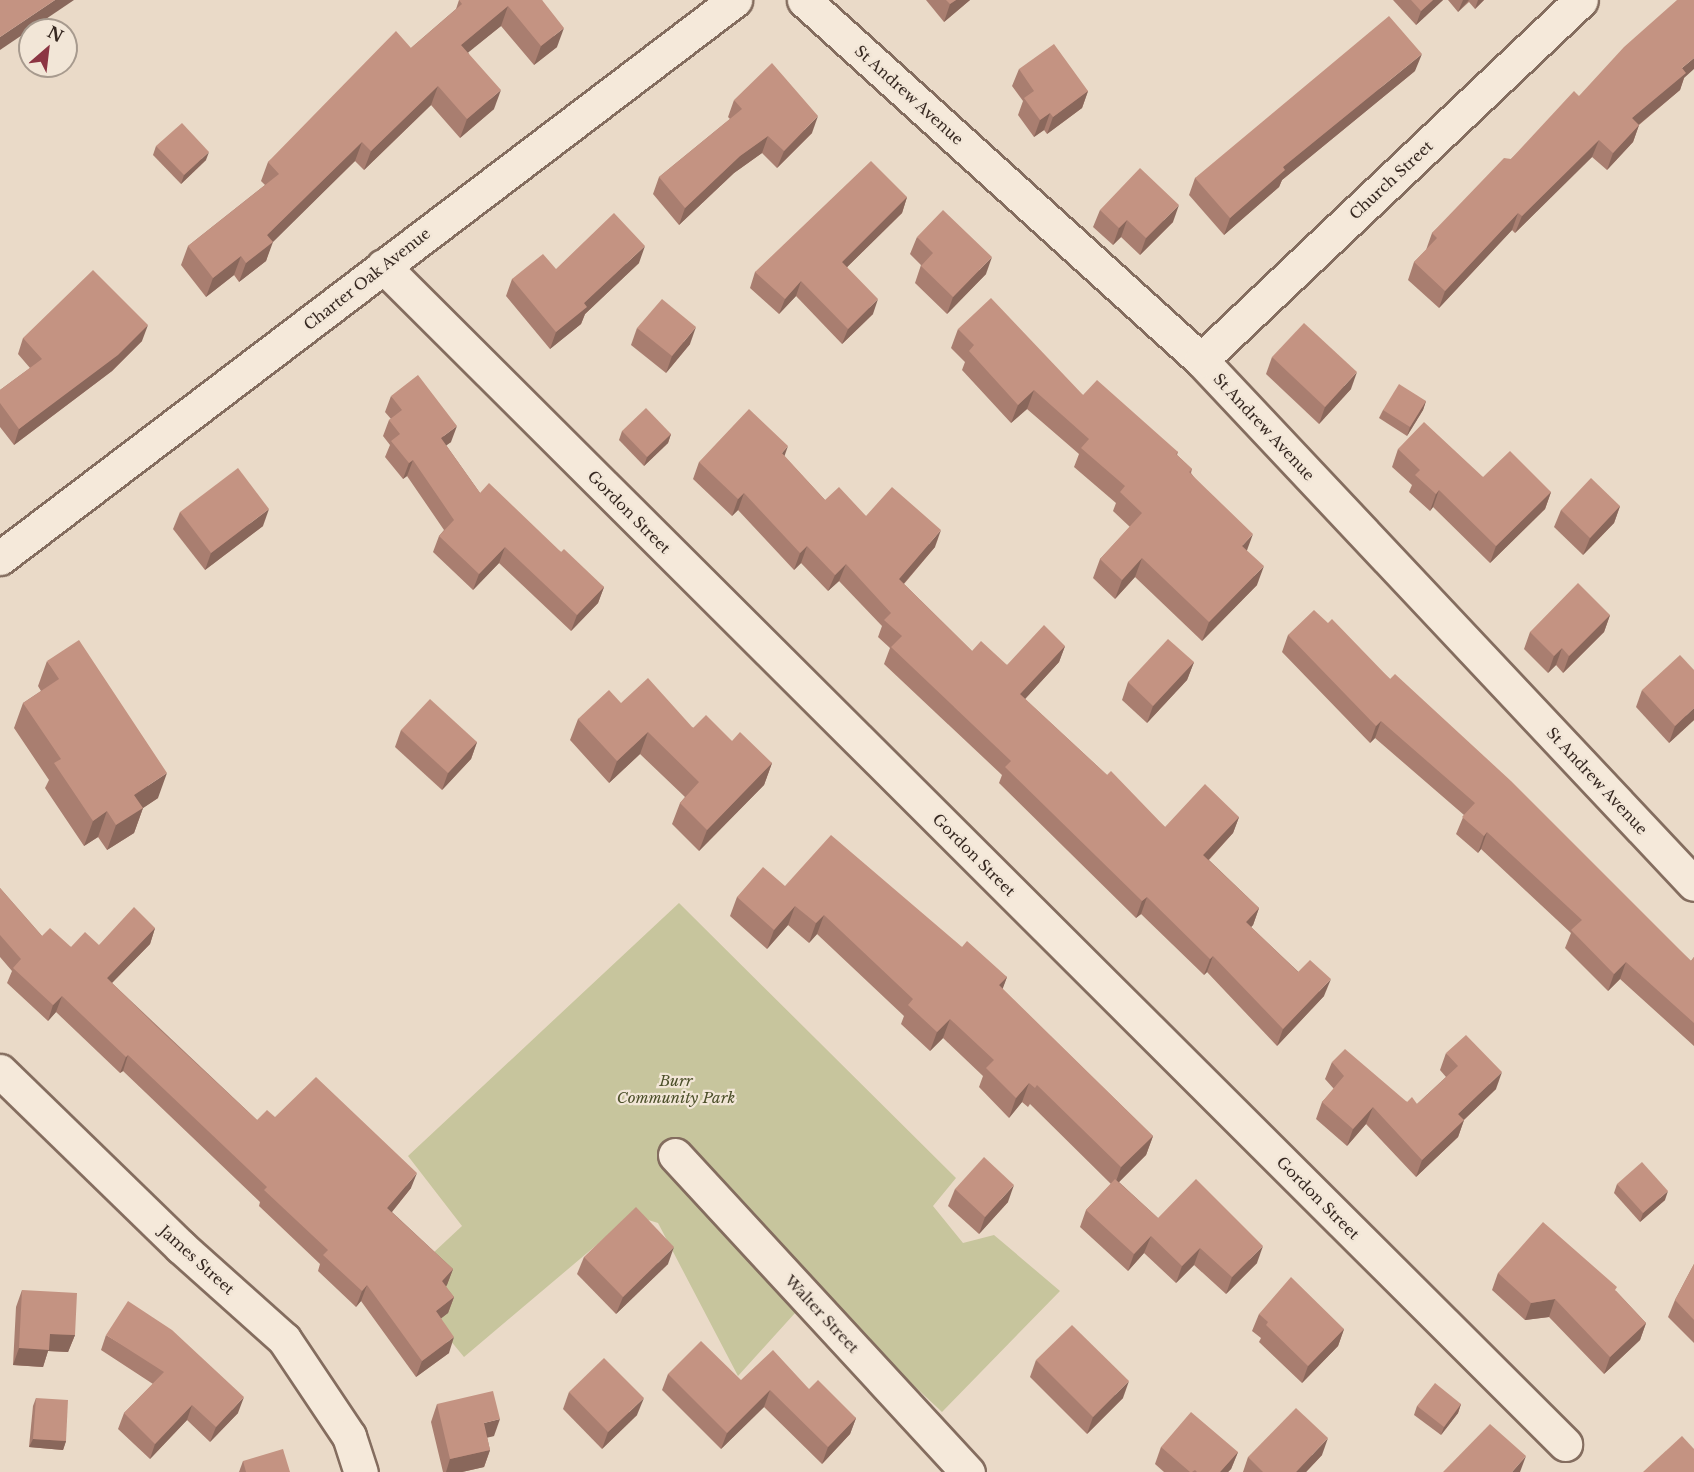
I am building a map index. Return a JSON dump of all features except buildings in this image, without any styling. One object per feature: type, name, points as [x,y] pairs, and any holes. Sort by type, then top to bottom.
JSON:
[{"type":"street","name":"Charter Oak Avenue","points":[[0,558],[735,0]]},
{"type":"street","name":"St Andrew Avenue","points":[[804,0],[1201,360],[1694,884]]},
{"type":"street","name":"Church Street","points":[[1201,360],[1581,0]]},
{"type":"street","name":"Gordon Street","points":[[383,266],[1564,1444]]},
{"type":"street","name":"James Street","points":[[0,1071],[181,1247],[284,1339],[349,1436],[361,1472]]},
{"type":"street","name":"Walter Street","points":[[675,1155],[968,1472]]},
{"type":"green space","name":"Burr Community Park","points":[[679,903],[956,1178],[933,1206],[963,1243],[994,1235],[1060,1291],[942,1412],[814,1292],[738,1376],[658,1223],[632,1215],[464,1357],[402,1282],[462,1226],[408,1156]]}]
